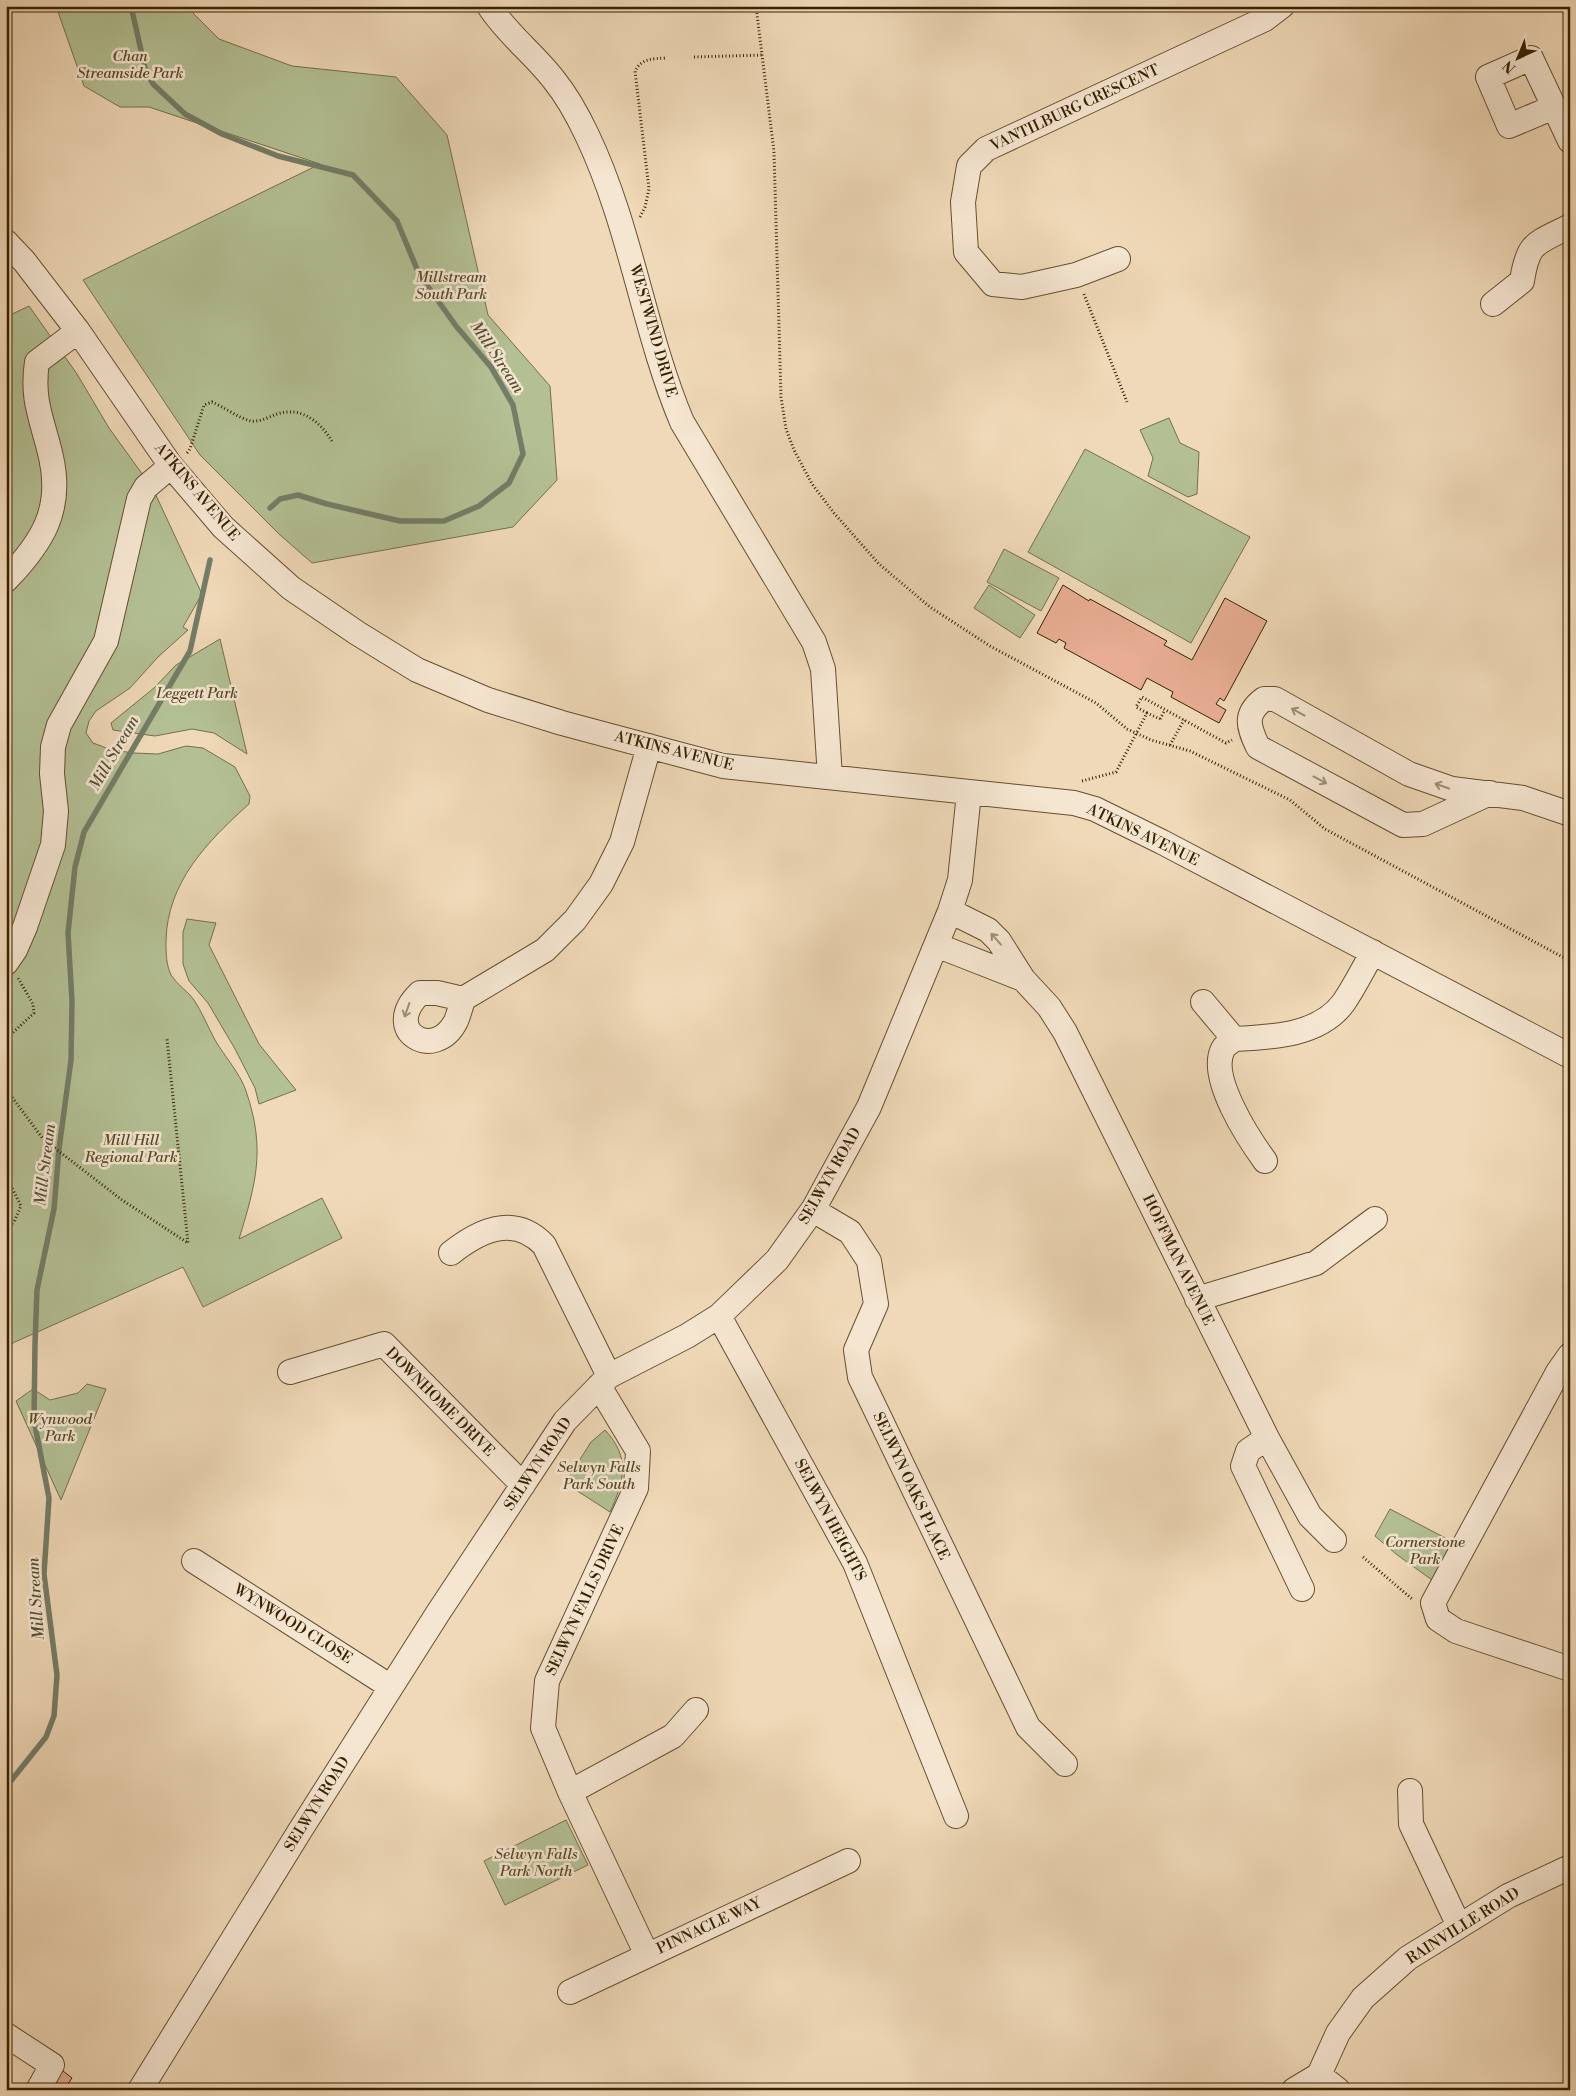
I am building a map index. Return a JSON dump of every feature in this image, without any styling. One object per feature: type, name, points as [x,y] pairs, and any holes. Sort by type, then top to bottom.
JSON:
[{"type":"street","name":"WESTWIND DRIVE","points":[[489,6],[527,52],[554,79],[587,135],[626,237],[667,386],[682,422],[814,642],[823,669],[830,777]]},
{"type":"street","name":"VANTILBURG CRESCENT","points":[[1118,259],[1076,275],[1022,288],[993,284],[966,252],[963,202],[969,166],[986,149],[1265,19],[1282,6]]},
{"type":"street","points":[[1554,107],[1570,140]]},
{"type":"street","points":[[1492,304],[1522,281],[1525,262],[1529,252],[1537,243],[1570,226]]},
{"type":"street","name":"ATKINS AVENUE","points":[[6,242],[24,260],[78,331],[171,466],[223,527],[291,588],[357,633],[418,670],[488,700],[562,723],[723,766],[1074,803],[1095,809],[1570,1056]]},
{"type":"street","points":[[6,580],[24,562],[47,527],[55,495],[52,458],[38,413],[34,383],[37,362],[78,331]]},
{"type":"street","points":[[7,963],[25,927],[53,845],[56,811],[52,774],[53,747],[59,725],[106,642],[139,500],[146,487],[171,466]]},
{"type":"street","points":[[1490,793],[1423,824],[1403,825],[1258,747],[1251,732],[1250,718],[1254,707],[1264,699],[1275,699],[1409,774],[1452,789],[1490,793],[1523,798],[1570,814]]},
{"type":"street","points":[[464,999],[545,950],[576,920],[601,884],[622,842],[649,746]]},
{"type":"street","name":"SELWYN ROAD","points":[[140,2090],[391,1687],[565,1421],[604,1381],[687,1336],[719,1316],[777,1260],[814,1208],[869,1107],[950,911],[960,880],[969,793]]},
{"type":"street","name":"HOFFMAN AVENUE","points":[[950,911],[988,930],[999,941],[1023,979],[1049,1007],[1065,1032],[1266,1438],[1310,1516],[1334,1540]]},
{"type":"street","name":"HOFFMAN AVENUE","points":[[936,945],[1023,979]]},
{"type":"street","points":[[1265,1162],[1244,1132],[1222,1078],[1219,1060],[1224,1048],[1234,1039],[1276,1036],[1303,1030],[1324,1021],[1343,1004],[1373,952]]},
{"type":"street","points":[[1203,1002],[1234,1039]]},
{"type":"street","name":"SELWYN OAKS PLACE","points":[[814,1208],[823,1216],[850,1232],[869,1261],[876,1304],[856,1350],[860,1377],[1028,1727],[1066,1764]]},
{"type":"street","points":[[1197,1299],[1316,1263],[1376,1219]]},
{"type":"street","name":"SELWYN FALLS DRIVE","points":[[451,1253],[466,1241],[485,1232],[504,1228],[520,1228],[534,1234],[544,1245],[604,1381],[638,1451],[636,1488],[547,1680],[543,1728],[570,1792],[647,1955]]},
{"type":"street","name":"SELWYN HEIGHTS","points":[[719,1316],[855,1563],[956,1816]]},
{"type":"street","name":"DOWNHOME DRIVE","points":[[290,1372],[384,1344],[523,1485]]},
{"type":"street","points":[[1570,1356],[1558,1372],[1423,1601],[1438,1619],[1456,1631],[1570,1669]]},
{"type":"street","points":[[1266,1438],[1248,1451],[1243,1466],[1302,1590]]},
{"type":"street","name":"WYNWOOD CLOSE","points":[[194,1561],[391,1687]]},
{"type":"street","points":[[570,1792],[673,1736],[696,1710]]},
{"type":"street","points":[[1410,1791],[1411,1824],[1459,1926]]},
{"type":"street","name":"PINNACLE WAY","points":[[570,1992],[848,1861]]},
{"type":"street","name":"RAINVILLE ROAD","points":[[1319,2075],[1338,2033],[1363,1998],[1408,1958],[1508,1896],[1570,1867]]},
{"type":"street","points":[[6,2035],[52,2065],[38,2090]]},
{"type":"street","points":[[1294,2090],[1319,2075],[1338,2090]]},
{"type":"path","points":[[756,6],[774,152],[781,398],[786,429],[794,450],[812,484],[834,513],[879,564],[930,607],[990,646],[1096,703],[1127,729],[1151,740],[1190,751],[1290,800],[1325,829],[1570,961]]},
{"type":"path","points":[[694,57],[763,55]]},
{"type":"path","points":[[626,237],[645,206],[649,189],[635,71],[647,59],[666,58]]},
{"type":"path","points":[[1076,275],[1127,402]]},
{"type":"path","points":[[171,466],[183,458],[190,449],[201,410],[206,403],[212,402],[251,421],[280,413],[295,412],[312,418],[323,426],[332,441]]},
{"type":"path","points":[[1165,710],[1160,720],[1136,707],[1142,697],[1226,743],[1251,732]]},
{"type":"path","points":[[1082,781],[1116,772],[1147,713]]},
{"type":"path","points":[[1170,745],[1184,720]]},
{"type":"path","points":[[6,1044],[8,1037],[34,1013],[33,1004],[22,982],[7,963]]},
{"type":"path","points":[[6,1089],[43,1139],[122,1200],[188,1242],[167,1039]]},
{"type":"path","points":[[6,1176],[21,1206],[14,1222],[6,1228]]},
{"type":"path","points":[[1363,1557],[1423,1601]]},
{"type":"green space","points":[[56,6],[186,6],[219,39],[292,66],[396,77],[447,135],[488,315],[550,386],[557,480],[513,527],[312,563],[279,534],[200,455],[83,280],[320,164],[149,107],[120,107],[84,86]]},
{"type":"green space","name":"Mill Hill Regional Park","points":[[29,306],[77,374],[109,428],[153,489],[202,594],[183,627],[188,630],[158,657],[130,688],[96,711],[89,721],[86,733],[93,743],[112,750],[134,753],[158,754],[186,746],[203,748],[235,767],[250,796],[249,804],[205,848],[192,864],[182,881],[168,920],[166,941],[167,963],[171,975],[197,1005],[215,1040],[240,1078],[252,1112],[256,1131],[256,1166],[254,1183],[239,1239],[322,1198],[342,1238],[203,1307],[183,1267],[6,1346],[6,317]]},
{"type":"green space","points":[[1169,418],[1180,443],[1199,452],[1197,494],[1188,497],[1148,476],[1153,458],[1140,430]]},
{"type":"green space","points":[[1085,449],[1250,537],[1191,643],[1028,552]]},
{"type":"green space","points":[[1004,549],[1059,578],[1041,611],[987,582]]},
{"type":"green space","points":[[989,585],[1035,615],[1020,638],[974,608]]},
{"type":"green space","name":"Leggett Park","points":[[220,639],[247,754],[214,733],[192,729],[155,736],[113,730],[111,723],[154,688],[176,665]]},
{"type":"green space","points":[[187,919],[216,923],[209,945],[259,1044],[296,1090],[259,1104],[255,1088],[235,1049],[208,1003],[189,981],[183,964],[183,932]]},
{"type":"green space","name":"Wynwood Park","points":[[87,1384],[106,1389],[61,1500],[16,1401],[33,1389],[50,1400],[78,1393]]},
{"type":"green space","name":"Selwyn Falls Park South","points":[[605,1430],[619,1450],[622,1460],[619,1490],[610,1512],[565,1483],[591,1442]]},
{"type":"green space","name":"Cornerstone Park","points":[[1390,1509],[1453,1542],[1432,1580],[1375,1536]]},
{"type":"green space","name":"Selwyn Falls Park North","points":[[566,1820],[588,1865],[505,1905],[484,1861]]},
{"type":"building","points":[[1063,585],[1089,601],[1090,599],[1167,641],[1164,645],[1192,660],[1225,598],[1267,621],[1224,701],[1220,698],[1216,704],[1226,710],[1219,723],[1171,697],[1173,692],[1147,678],[1141,690],[1064,648],[1066,643],[1059,639],[1056,643],[1037,633]]},
{"type":"building","points":[[63,2071],[72,2078],[64,2090],[49,2090]]},
{"type":"waterway","name":"Mill Stream","points":[[131,6],[145,68],[153,84],[185,114],[222,134],[278,156],[353,175],[397,221],[419,274],[456,326],[491,367],[513,405],[523,454],[509,483],[479,506],[444,521],[400,521],[327,504],[298,495],[280,499],[270,508]]},
{"type":"waterway","name":"Mill Stream","points":[[6,1787],[46,1737],[54,1716],[57,1675],[44,1574],[49,1498],[34,1420],[35,1344],[37,1290],[54,1209],[59,1149],[71,1060],[72,1001],[68,933],[75,867],[84,832],[190,651],[210,560]]},
{"type":"park label","name":"Chan Streamside Park","points":[[130,64]]},
{"type":"park label","name":"Millstream South Park","points":[[451,286]]}]
